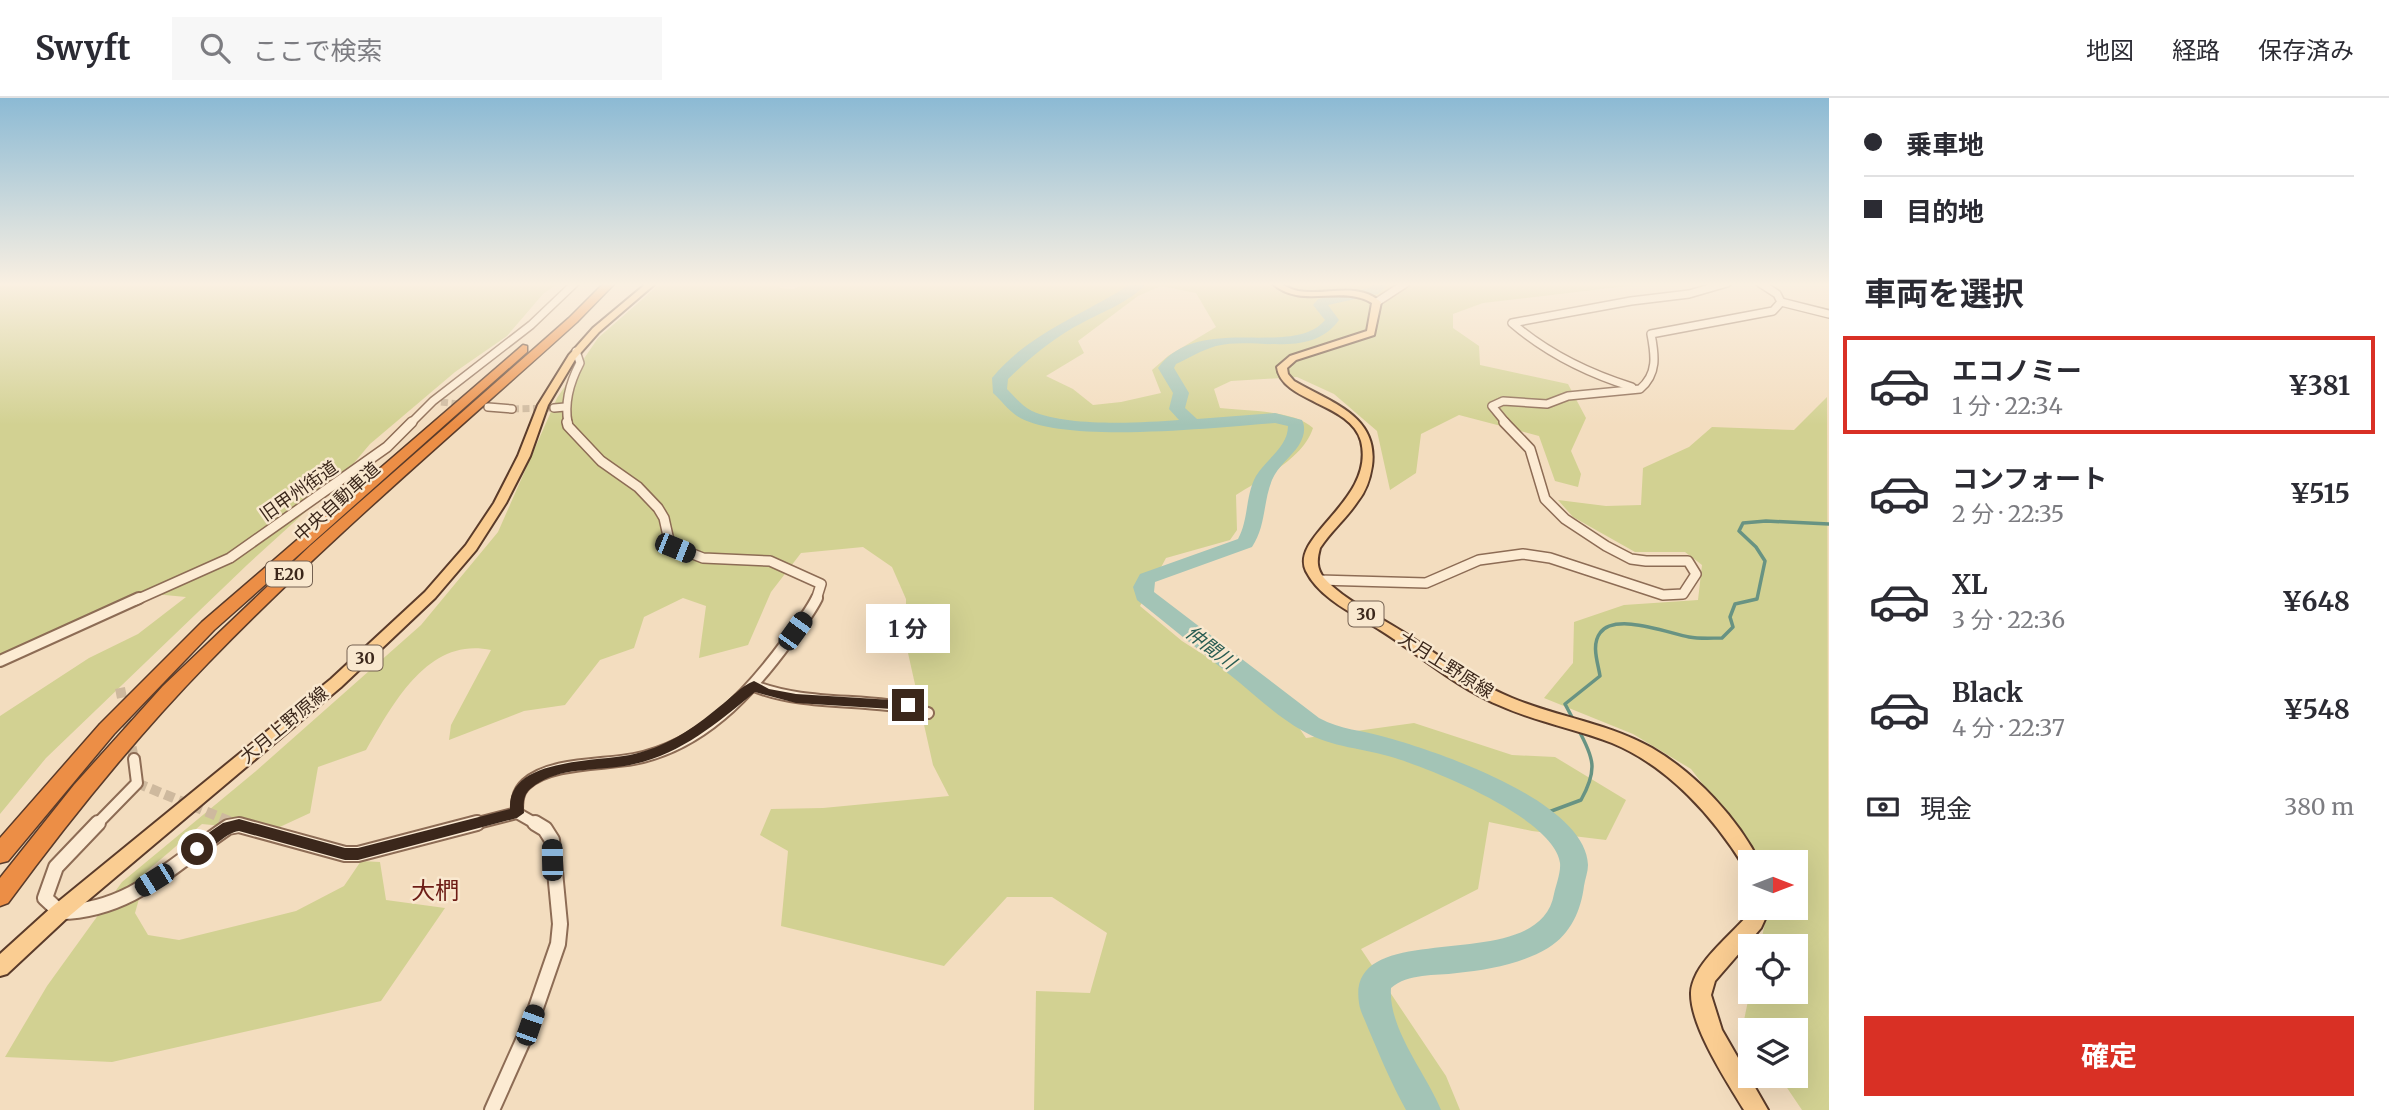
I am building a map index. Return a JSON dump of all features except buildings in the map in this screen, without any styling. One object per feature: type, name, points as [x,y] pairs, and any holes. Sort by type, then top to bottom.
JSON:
[{"type":"highway","name":"中央自動車道","points":[[0,854],[107,729],[208,626],[545,330]]},
{"type":"highway","name":"中央自動車道","points":[[0,895],[126,741],[232,629],[323,543],[562,330]]},
{"type":"main road","name":"大月上野原線","points":[[0,968],[60,912],[336,683],[430,595],[471,547],[500,503],[524,456],[543,405],[576,351],[596,330]]},
{"type":"main road","points":[[1319,580],[1311,568],[1312,549],[1355,498],[1365,477],[1368,446],[1362,431],[1351,420],[1290,383],[1283,375],[1282,367],[1293,358],[1371,333],[1371,330]]},
{"type":"main road","name":"大月上野原線","points":[[1319,580],[1346,601],[1489,694],[1534,712],[1612,737],[1643,751],[1678,777],[1703,801],[1741,850]]},
{"type":"main road","points":[[1755,920],[1707,974],[1702,983],[1701,997],[1722,1049],[1757,1110]]},
{"type":"street","name":"旧甲州街道","points":[[0,661],[105,617],[160,588],[230,558],[387,447],[525,330]]},
{"type":"street","points":[[1520,330],[1534,343],[1574,367],[1594,376],[1640,389]]},
{"type":"street","points":[[1319,580],[1426,583],[1479,560],[1506,554],[1523,554],[1550,558],[1663,595],[1683,594],[1696,574],[1688,561],[1677,558],[1638,561],[1591,537],[1558,514],[1548,504],[1532,452],[1520,434],[1503,423],[1492,406],[1503,401],[1547,404],[1568,396],[1640,389],[1652,372],[1656,355],[1651,334],[1671,330]]},
{"type":"street","points":[[517,813],[516,796],[537,777],[561,769],[630,760],[653,754],[694,735],[754,686],[807,614],[821,590],[821,584],[769,561],[703,558],[670,545],[664,518],[658,508],[638,488],[601,461],[568,426],[565,407],[569,399],[571,380],[580,363],[576,351]]},
{"type":"street","points":[[488,407],[512,409]]},
{"type":"street","points":[[554,408],[565,407]]},
{"type":"street","points":[[754,686],[766,692],[796,698],[908,705],[928,713]]},
{"type":"street","points":[[134,759],[137,783],[56,867],[45,898],[60,912],[87,911],[119,900],[154,880],[228,827],[239,825],[345,854],[358,854],[517,813],[550,833],[560,934],[530,1025],[492,1110]]},
{"type":"shaded area","points":[[0,330],[512,330],[455,372],[370,444],[337,483],[247,565],[46,758],[0,814],[0,716],[89,658],[138,634],[186,597],[143,593],[66,624],[0,661]]},
{"type":"shaded area","points":[[607,330],[1092,330],[1078,341],[1084,353],[1046,376],[1073,389],[1093,405],[1161,393],[1152,370],[1168,356],[1211,330],[1456,330],[1479,346],[1480,365],[1568,384],[1586,418],[1571,451],[1581,474],[1578,487],[1555,481],[1539,436],[1459,415],[1421,434],[1416,473],[1390,490],[1377,431],[1334,394],[1297,377],[1231,381],[1214,389],[1220,408],[1282,415],[1305,422],[1313,428],[1308,439],[1291,458],[1236,495],[1237,530],[1230,540],[1166,558],[1140,606],[1182,641],[1285,707],[1306,738],[1414,723],[1512,755],[1555,757],[1626,800],[1606,840],[1532,831],[1489,822],[1478,889],[1361,949],[1446,1076],[1460,1110],[1034,1110],[1036,991],[1090,993],[1107,933],[1052,897],[1007,897],[944,966],[781,926],[788,851],[760,835],[771,809],[823,808],[949,796],[933,765],[906,644],[906,599],[892,567],[863,547],[801,553],[771,592],[748,645],[699,658],[706,606],[683,598],[644,617],[634,648],[600,660],[565,705],[524,711],[449,740],[451,725],[491,650],[469,648],[449,653],[431,663],[401,694],[366,750],[318,767],[310,813],[271,831],[202,824],[147,871],[135,913],[148,935],[179,940],[296,911],[344,886],[361,861],[380,862],[386,900],[445,908],[381,1001],[112,1062],[5,1057],[47,986],[122,882],[256,771],[421,625],[498,532],[557,398],[598,338]]},
{"type":"shaded area","points":[[1827,397],[1829,1110],[1802,1110],[1787,1088],[1808,1088],[1808,1018],[1744,1018],[1747,1004],[1808,1004],[1808,934],[1763,934],[1766,920],[1808,920],[1808,850],[1754,850],[1691,769],[1633,734],[1544,698],[1573,663],[1574,622],[1624,605],[1698,600],[1702,565],[1685,552],[1635,552],[1573,517],[1558,500],[1606,506],[1641,505],[1643,468],[1689,447],[1712,427],[1794,430]]},
{"type":"waterway","name":"仲間川","points":[[1061,330],[1027,353],[1000,378],[999,390],[1023,413],[1054,424],[1146,427],[1275,418],[1296,423],[1291,444],[1270,468],[1262,482],[1253,526],[1245,543],[1147,578],[1143,587],[1144,595],[1305,721],[1341,737],[1403,751],[1462,773],[1523,804],[1548,823],[1566,842],[1574,867],[1565,908],[1552,928],[1537,939],[1492,954],[1400,966],[1376,981],[1374,1003],[1401,1069],[1424,1110]]},
{"type":"waterway","points":[[1192,423],[1177,409],[1181,393],[1166,368],[1171,361],[1216,342],[1298,339],[1323,330]]},
{"type":"waterway","points":[[1573,719],[1565,704],[1600,676],[1596,643],[1600,633],[1607,627],[1629,624],[1706,638],[1722,638],[1733,627],[1730,617],[1735,604],[1757,599],[1765,561],[1756,547],[1739,531],[1743,523],[1766,521],[1829,524]]},
{"type":"waterway","points":[[1538,816],[1581,800],[1586,790],[1592,764],[1588,748],[1578,729]]},
{"type":"tunnel","points":[[441,402],[467,405]]},
{"type":"tunnel","points":[[512,409],[554,408]]},
{"type":"tunnel","points":[[120,688],[134,759]]},
{"type":"tunnel","points":[[137,783],[239,825],[235,823]]},
{"type":"district","name":"大椚","points":[[435,891]]},
{"type":"route","points":[[197,849],[228,827],[239,825],[345,854],[358,854],[458,826],[517,813],[514,803],[516,796],[537,777],[561,769],[630,760],[653,754],[694,735],[754,686],[766,692],[796,698],[908,705]]}]
